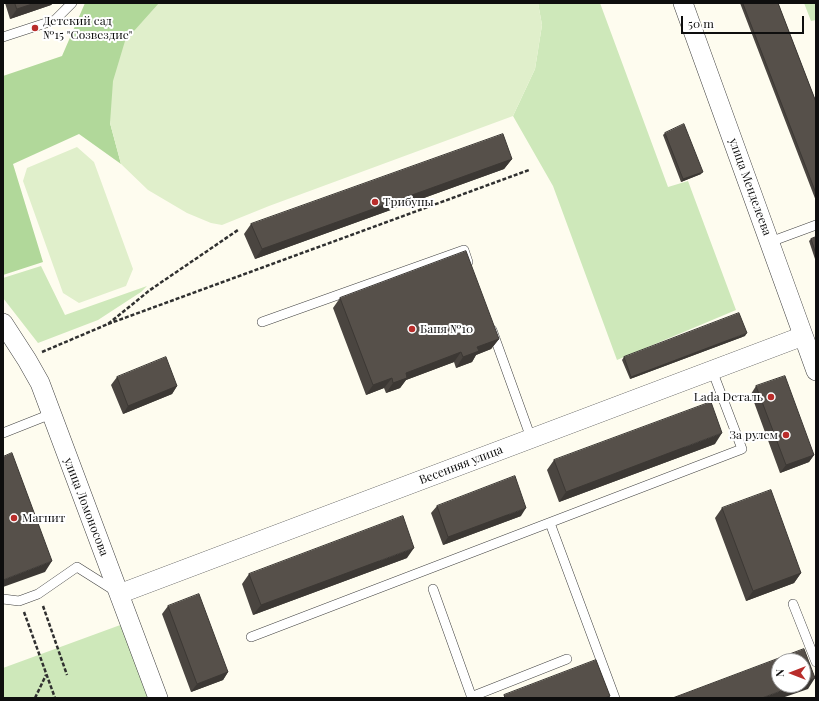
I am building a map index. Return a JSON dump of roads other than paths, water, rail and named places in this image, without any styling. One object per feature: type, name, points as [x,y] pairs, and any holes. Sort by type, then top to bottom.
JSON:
[{"type":"street","name":"улица Менделеева","points":[[683,3],[816,371]]},
{"type":"street","name":"улица Ломоносова","points":[[3,323],[40,383],[158,698]]},
{"type":"street","name":"Весенняя улица","points":[[119,594],[803,336]]},
{"type":"lane","points":[[3,37],[55,20],[72,3]]},
{"type":"lane","points":[[770,242],[816,225]]},
{"type":"lane","points":[[262,322],[464,250],[472,273]]},
{"type":"lane","points":[[488,318],[531,438]]},
{"type":"lane","points":[[251,637],[742,450],[712,370]]},
{"type":"lane","points":[[3,433],[51,414]]},
{"type":"lane","points":[[550,523],[615,698]]},
{"type":"lane","points":[[3,599],[20,601],[38,594],[77,567],[119,594]]},
{"type":"lane","points":[[433,589],[472,697],[567,659]]},
{"type":"lane","points":[[793,604],[816,662]]},
{"type":"place","name":"Детский сад №15 \"Созвездие\"","points":[[35,28]]},
{"type":"place","name":"Трибуны","points":[[375,202]]},
{"type":"place","name":"Баня №10","points":[[412,329]]},
{"type":"place","name":"Lada Dеталь","points":[[771,397]]},
{"type":"place","name":"За рулем","points":[[786,435]]},
{"type":"place","name":"Магнит","points":[[14,518]]}]
